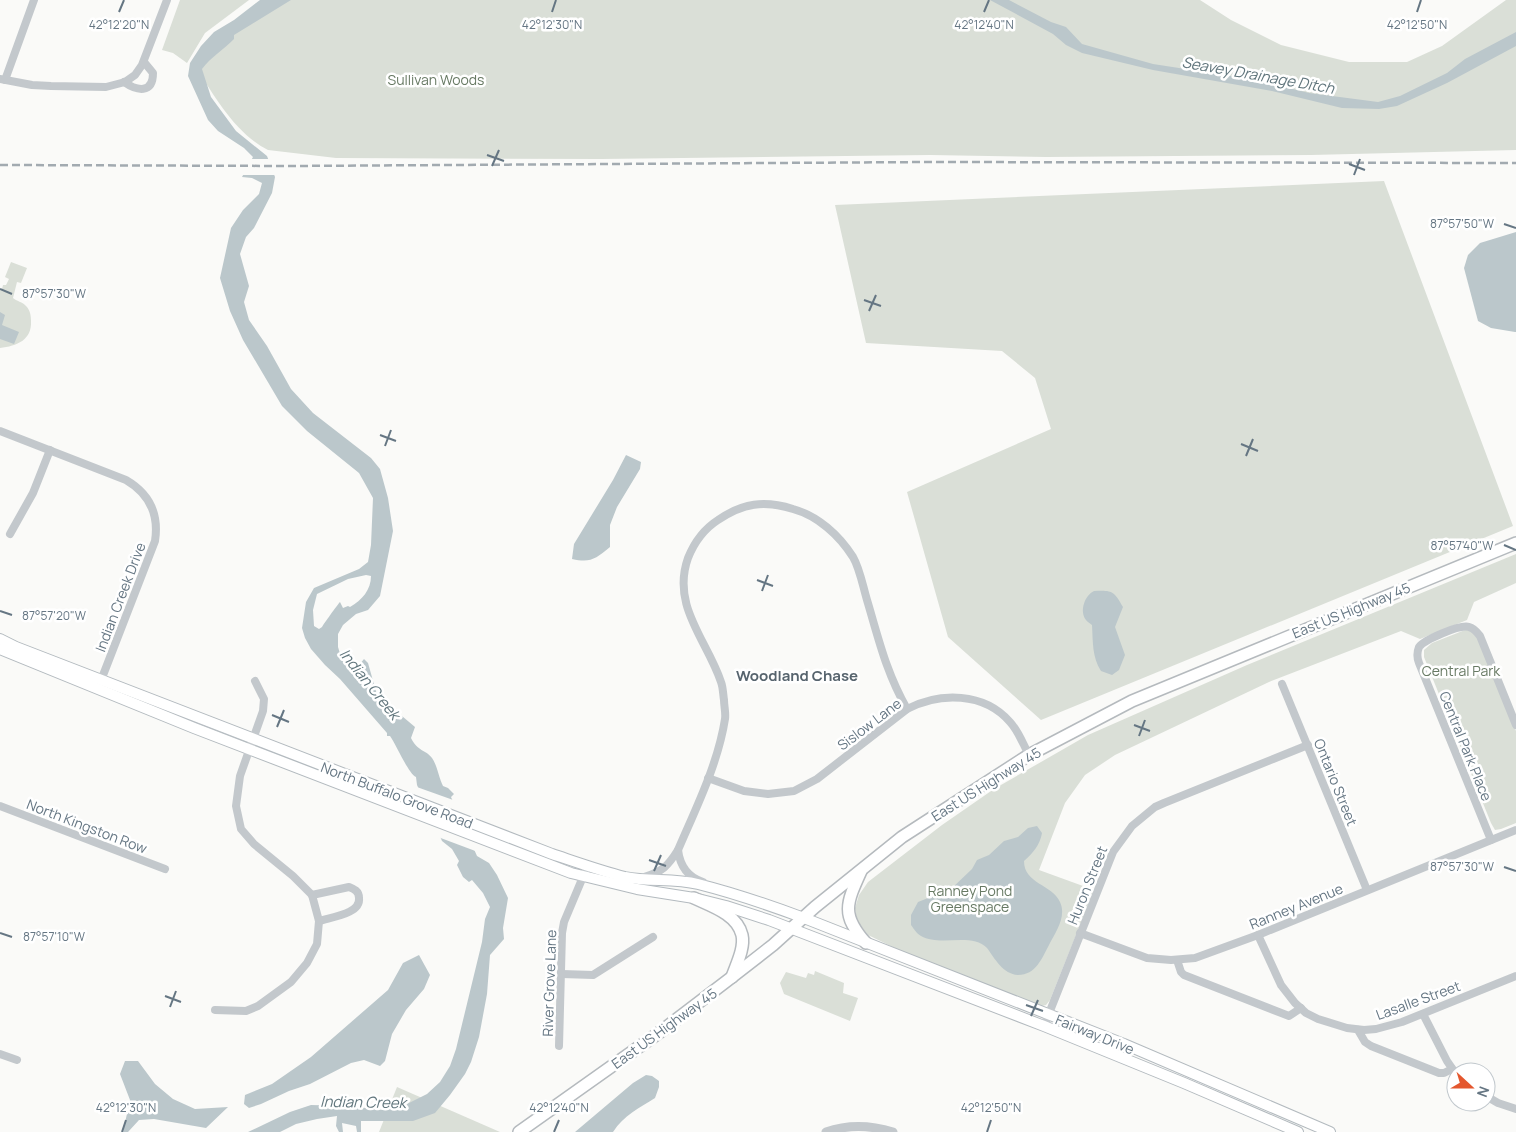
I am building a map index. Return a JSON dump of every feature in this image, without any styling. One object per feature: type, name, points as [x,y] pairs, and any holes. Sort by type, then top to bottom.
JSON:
[{"type":"main road","name":"East US Highway 45","points":[[519,1132],[660,1032],[732,977],[902,837],[1029,755],[1132,701],[1516,543]]},
{"type":"main road","name":"North Buffalo Grove Road","points":[[0,639],[250,750],[583,877],[637,889],[694,898],[756,916],[791,929]]},
{"type":"main road","name":"North Buffalo Grove Road","points":[[0,649],[254,739],[476,826],[588,866],[640,879],[670,879],[697,884],[743,897],[804,918]]},
{"type":"main road","points":[[862,869],[852,892],[848,915],[855,931],[866,943]]},
{"type":"main road","points":[[694,898],[719,909],[734,921],[742,936],[732,977]]},
{"type":"main road","name":"Fairway Drive","points":[[804,918],[1124,1044],[1330,1132]]},
{"type":"main road","name":"Fairway Drive","points":[[791,929],[1044,1026],[1298,1132]]},
{"type":"street","points":[[34,0],[2,80],[32,85],[106,87],[124,82],[135,75],[144,62],[167,0]]},
{"type":"street","points":[[124,82],[138,90],[150,84],[153,73],[144,62]]},
{"type":"street","name":"Indian Creek Drive","points":[[0,431],[126,480],[135,485],[152,506],[156,518],[155,541],[100,685]]},
{"type":"street","points":[[10,534],[33,493],[50,450]]},
{"type":"street","points":[[640,879],[668,866],[678,850],[708,778],[726,717],[722,683],[688,612],[684,591],[684,570],[692,547],[713,522],[725,514],[752,504],[775,504],[799,511],[821,523],[837,535],[854,559],[885,662],[894,686],[907,709]]},
{"type":"street","name":"Central Park Place","points":[[1491,840],[1419,663],[1418,652],[1420,646],[1425,641],[1460,626],[1468,626],[1475,630],[1480,636],[1516,725]]},
{"type":"street","points":[[216,1010],[246,1011],[258,1006],[291,982],[307,963],[316,944],[319,921],[312,895],[293,876],[254,844],[241,829],[236,806],[240,776],[263,711],[264,699],[255,681]]},
{"type":"street","name":"Ontario Street","points":[[1282,684],[1366,890]]},
{"type":"street","name":"Sislow Lane","points":[[708,778],[744,791],[768,794],[794,790],[817,779],[907,709],[919,703],[940,697],[957,697],[983,703],[997,710],[1018,732],[1029,755]]},
{"type":"street","name":"Huron Street","points":[[1044,1026],[1113,852],[1132,826],[1155,807],[1308,745]]},
{"type":"street","name":"North Kingston Row","points":[[0,806],[165,869]]},
{"type":"street","name":"Ranney Avenue","points":[[1080,933],[1141,956],[1177,960],[1206,955],[1516,830]]},
{"type":"street","points":[[678,850],[683,868],[689,876],[700,881],[739,891],[743,897]]},
{"type":"street","name":"River Grove Lane","points":[[560,1046],[562,933],[564,922],[588,866]]},
{"type":"street","points":[[312,895],[348,887],[358,892],[359,903],[352,912],[319,921]]},
{"type":"street","name":"Lasalle Street","points":[[1258,935],[1281,985],[1301,1008],[1318,1018],[1358,1030],[1387,1027],[1516,976]]},
{"type":"street","points":[[562,974],[593,975],[653,937]]},
{"type":"street","points":[[1177,960],[1184,975],[1289,1016],[1301,1008]]},
{"type":"street","points":[[1423,1014],[1449,1062]]},
{"type":"street","points":[[1358,1030],[1365,1042],[1371,1046],[1439,1074],[1446,1073]]},
{"type":"street","points":[[0,1054],[17,1060]]},
{"type":"street","points":[[1496,1102],[1516,1109]]},
{"type":"street","points":[[826,1132],[849,1126],[864,1125],[893,1132]]},
{"type":"green space","points":[[180,0],[249,0],[205,33],[187,63],[173,53],[162,50]]},
{"type":"green space","name":"Sullivan Woods","points":[[284,0],[1200,0],[1231,20],[1281,45],[1349,62],[1407,62],[1442,46],[1506,0],[1516,0],[1516,150],[1311,155],[1046,157],[930,155],[601,159],[336,158],[268,150],[256,143],[227,114],[196,68],[201,52]]},
{"type":"green space","points":[[1384,181],[1513,526],[1041,720],[948,637],[907,492],[1051,429],[1035,378],[1002,351],[866,343],[835,205]]},
{"type":"green space","points":[[11,262],[27,268],[21,283],[17,282],[13,298],[23,303],[28,309],[31,317],[31,328],[26,337],[18,344],[0,348],[0,289],[2,289],[3,285],[6,285],[9,279],[5,277]]},
{"type":"green space","name":"Ranney Pond Greenspace","points":[[1516,554],[1516,583],[1474,602],[1467,620],[1420,639],[1401,631],[1269,682],[1115,755],[1085,775],[1065,803],[1039,870],[1094,890],[1050,1000],[1046,1005],[1038,1007],[903,952],[868,935],[857,921],[855,908],[859,895],[868,882],[942,825],[994,789],[1088,735],[1247,665]]},
{"type":"green space","name":"Central Park","points":[[1465,630],[1470,630],[1479,637],[1516,731],[1516,823],[1495,830],[1424,657],[1424,650],[1432,643]]},
{"type":"green space","points":[[815,971],[844,983],[843,993],[858,998],[850,1021],[784,994],[780,983],[786,972],[806,978],[808,973],[814,975]]},
{"type":"green space","points":[[397,1087],[500,1132],[379,1132]]},
{"type":"water","name":"Indian Creek","points":[[260,0],[291,0],[234,35],[234,39],[202,69],[211,97],[236,131],[267,156],[275,177],[272,193],[254,228],[246,237],[240,254],[249,286],[244,302],[249,320],[267,346],[291,389],[313,413],[371,458],[380,469],[388,498],[393,531],[380,596],[368,610],[356,614],[343,625],[338,634],[338,647],[341,657],[347,667],[355,670],[364,659],[368,663],[377,695],[415,727],[411,738],[416,746],[432,758],[443,786],[454,794],[451,797],[477,856],[489,863],[508,898],[503,928],[504,939],[490,955],[487,994],[479,1037],[465,1074],[435,1113],[413,1121],[361,1121],[361,1132],[357,1132],[356,1126],[342,1123],[343,1132],[339,1132],[336,1126],[337,1116],[296,1124],[280,1132],[248,1132],[290,1112],[311,1105],[349,1106],[383,1110],[403,1106],[427,1094],[440,1082],[450,1066],[456,1049],[482,942],[485,919],[490,907],[483,893],[472,880],[469,882],[463,877],[457,865],[459,861],[452,849],[442,841],[417,785],[416,777],[406,765],[390,736],[387,736],[387,733],[340,679],[311,649],[302,628],[306,602],[314,588],[359,569],[368,562],[371,545],[373,498],[359,473],[307,431],[282,406],[243,340],[230,311],[220,278],[231,228],[243,210],[259,194],[262,183],[252,178],[242,177],[253,157],[244,148],[218,131],[208,120],[188,76],[190,63],[201,46],[214,32],[234,20]],"holes":[[[366,575],[371,576],[368,590],[358,601],[350,607],[343,608],[340,602],[322,627],[319,629],[314,626],[313,610],[317,594],[348,579]]]},
{"type":"water","points":[[990,0],[1009,0],[1051,22],[1066,27],[1082,44],[1153,64],[1257,80],[1309,93],[1378,102],[1400,96],[1447,73],[1465,59],[1516,32],[1516,46],[1447,83],[1397,106],[1379,109],[1342,108],[1272,91],[1153,70],[1082,53],[1066,45],[1053,34]]},
{"type":"water","points":[[1516,232],[1515,332],[1491,328],[1478,321],[1464,268],[1468,255],[1480,243]]},
{"type":"water","points":[[0,312],[5,315],[2,325],[19,332],[14,344],[0,339]]},
{"type":"water","points":[[626,455],[641,462],[640,469],[617,507],[610,525],[610,547],[592,559],[572,559],[574,544]]},
{"type":"water","points":[[1094,591],[1109,591],[1115,595],[1123,607],[1115,627],[1125,655],[1119,670],[1112,675],[1101,671],[1098,666],[1092,625],[1086,621],[1083,612],[1088,596]]},
{"type":"water","points":[[1037,826],[1042,833],[1040,841],[1036,849],[1024,861],[1025,869],[1028,875],[1056,896],[1060,902],[1062,913],[1057,930],[1034,969],[1024,974],[1013,974],[1004,969],[981,943],[965,940],[929,939],[917,933],[911,925],[911,915],[918,902],[951,889],[972,869],[977,860],[989,855],[1004,841],[1018,837],[1028,828]]},
{"type":"water","points":[[419,955],[430,975],[424,989],[406,1010],[392,1034],[385,1061],[380,1066],[364,1060],[351,1063],[310,1084],[261,1104],[249,1108],[244,1104],[245,1095],[272,1084],[311,1057],[388,990],[403,963]]},
{"type":"water","points":[[125,1061],[138,1061],[155,1084],[173,1099],[195,1109],[228,1107],[206,1128],[154,1119],[139,1120],[128,1132],[123,1132],[130,1100],[120,1074]]},
{"type":"water","points":[[646,1075],[652,1076],[659,1081],[655,1098],[627,1116],[613,1132],[575,1132],[633,1083]]},
{"type":"pier","points":[[249,159],[271,159],[277,175],[241,175]]},
{"type":"pier","points":[[414,786],[456,801],[478,852],[438,837]]},
{"type":"railway","points":[[0,165],[291,166],[932,162],[1516,163]]},
{"type":"district","name":"Woodland Chase","points":[[797,675]]},
{"type":"water label","name":"Seavey Drainage Ditch","points":[[1258,75]]}]
